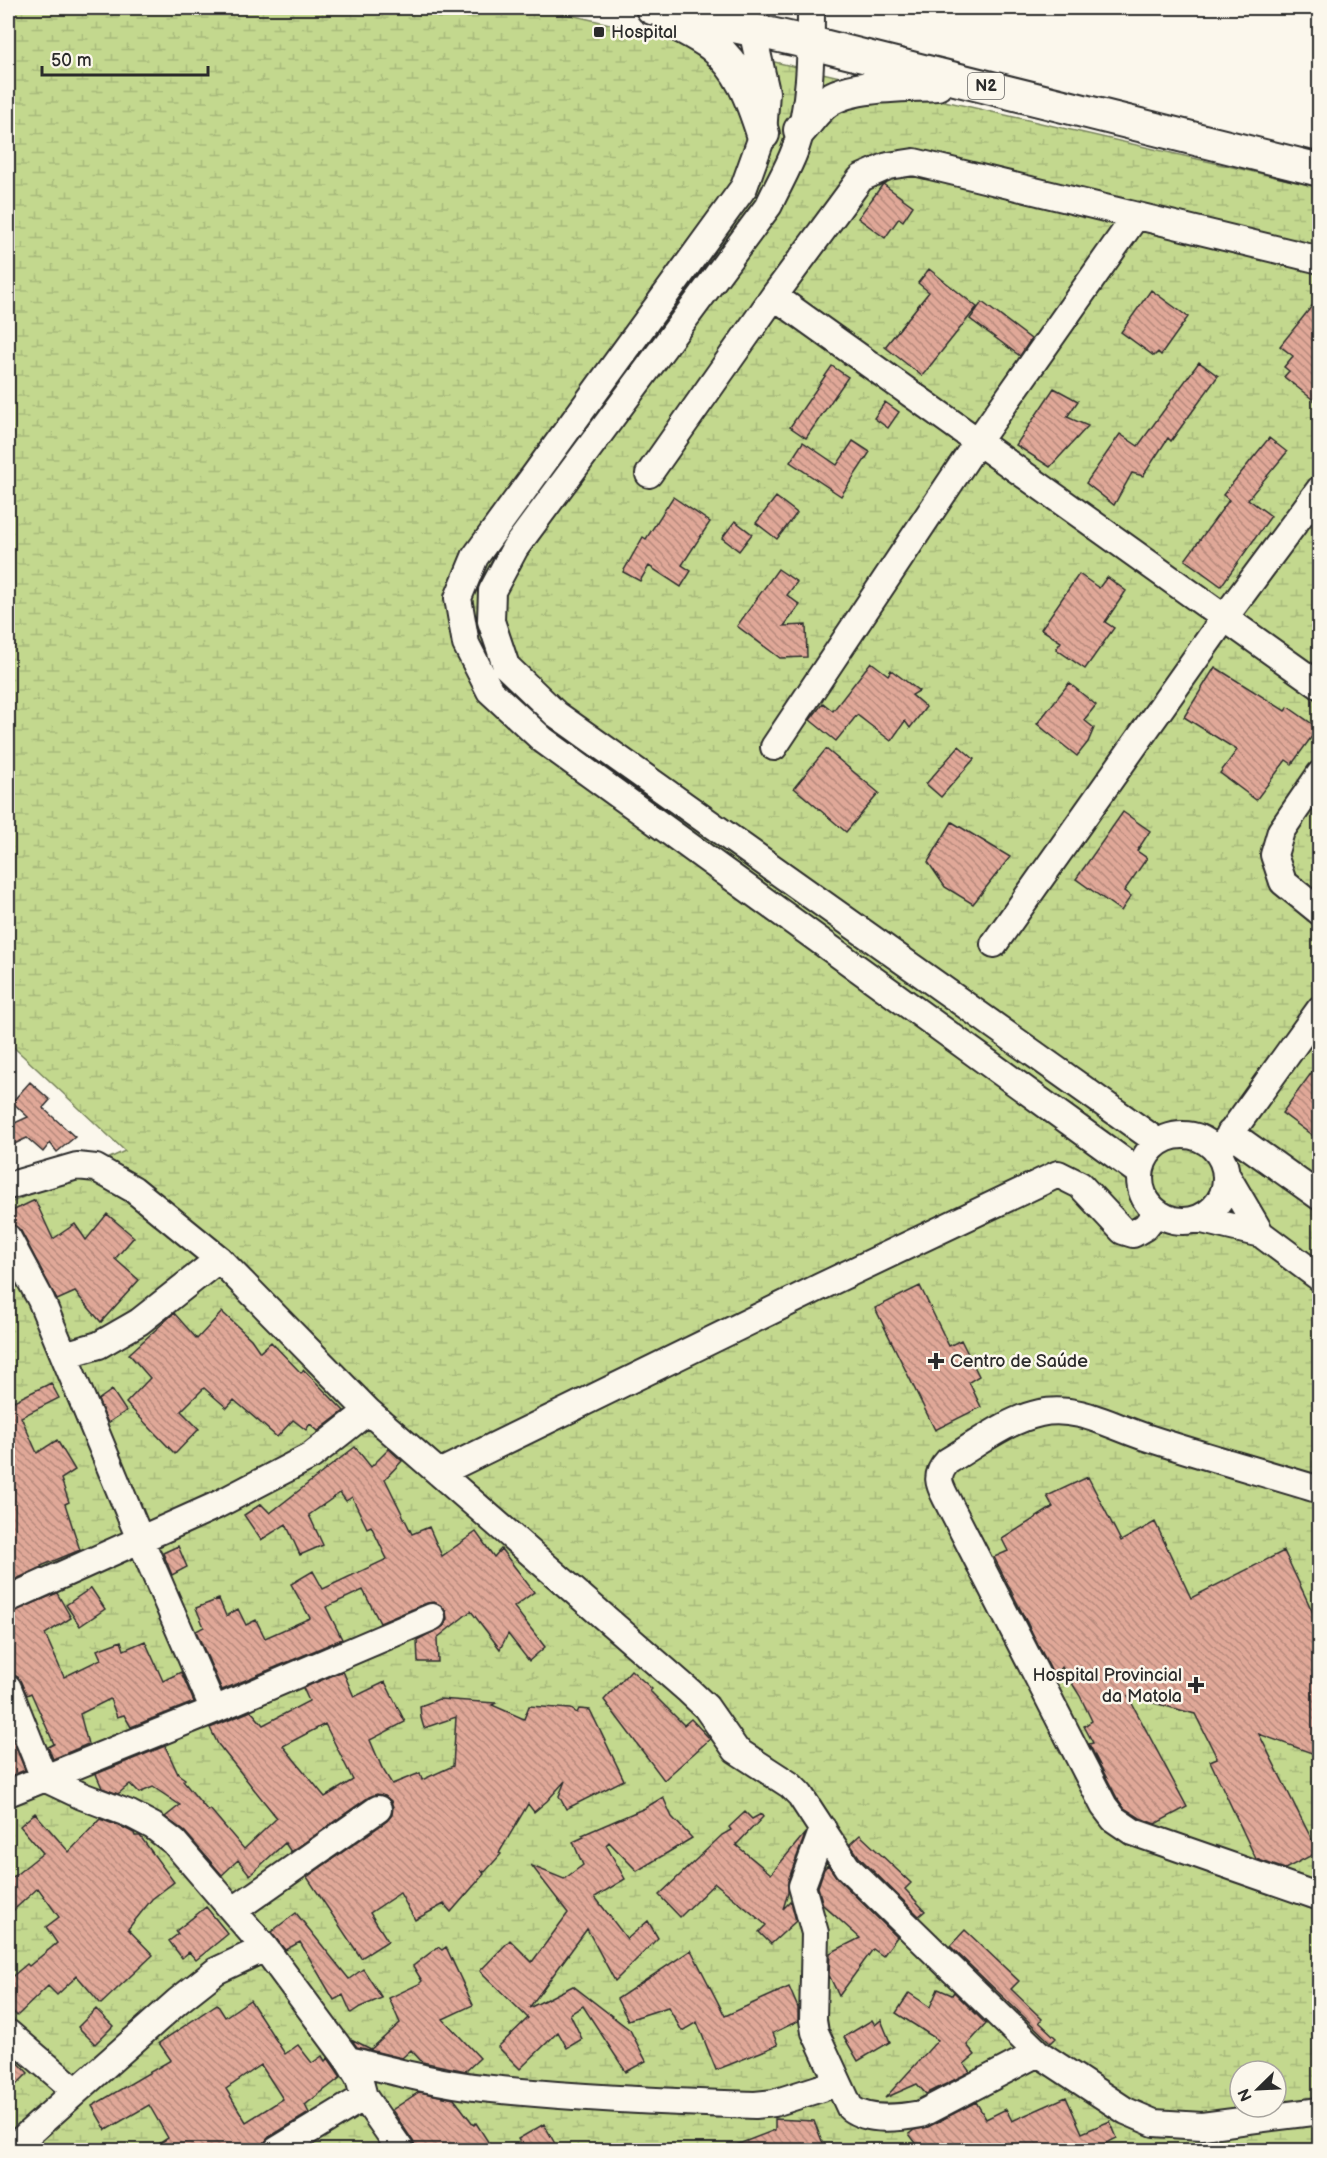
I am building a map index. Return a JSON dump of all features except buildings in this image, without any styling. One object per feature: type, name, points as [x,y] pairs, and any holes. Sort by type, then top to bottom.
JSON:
[{"type":"main road","name":"N2","points":[[651,8],[811,43],[1320,170]]},
{"type":"main road","points":[[651,8],[712,45],[736,69],[749,91],[764,134]]},
{"type":"main road","points":[[800,130],[823,104],[836,96],[853,91],[968,82]]},
{"type":"street","points":[[811,8],[806,108],[794,151],[769,205],[515,548],[492,591],[491,621],[506,666],[566,721],[1158,1142]]},
{"type":"street","points":[[752,30],[766,92],[764,134],[744,187],[475,556],[458,598],[466,644],[490,691],[543,740],[1140,1173]]},
{"type":"street","points":[[649,474],[774,296],[861,178],[888,166],[914,162],[1320,260]]},
{"type":"street","points":[[774,747],[978,441],[1136,216]]},
{"type":"street","points":[[774,296],[1320,686]]},
{"type":"street","points":[[994,945],[1226,617],[1320,489]]},
{"type":"street","points":[[1320,774],[1281,831],[1274,855],[1283,882],[1320,912]]},
{"type":"street","points":[[1320,1010],[1224,1142],[1224,1163],[1227,1176],[1261,1234],[1320,1278]]},
{"type":"street","points":[[1227,1176],[1220,1202],[1198,1219],[1184,1222],[1170,1219],[1157,1212],[1147,1202],[1141,1188],[1140,1173],[1149,1150],[1158,1142],[1170,1136],[1190,1135],[1208,1142],[1224,1142],[1320,1197]]},
{"type":"street","points":[[8,1186],[65,1168],[77,1166],[96,1168],[133,1189],[219,1259],[368,1411],[689,1691],[713,1716],[736,1750],[790,1785],[809,1807],[847,1867],[1038,2053],[1126,2111],[1154,2123],[1202,2126],[1320,2111]]},
{"type":"street","points":[[439,1473],[1058,1174],[1080,1185],[1123,1231],[1133,1234],[1145,1227],[1157,1212]]},
{"type":"street","points":[[1198,1219],[1261,1234]]},
{"type":"street","points":[[8,1238],[41,1300],[214,1710]]},
{"type":"street","points":[[64,1355],[99,1345],[139,1322],[219,1259]]},
{"type":"street","points":[[8,1599],[214,1506],[311,1456],[368,1411]]},
{"type":"street","points":[[1320,1490],[1144,1437],[1080,1414],[1060,1411],[1040,1413],[1017,1420],[948,1461],[940,1469],[938,1477],[950,1506],[1104,1806],[1113,1819],[1133,1832],[1320,1897]]},
{"type":"street","points":[[8,1793],[214,1710],[432,1617]]},
{"type":"street","points":[[8,1688],[44,1778],[153,1826],[174,1842],[265,1948],[348,2060],[359,2078],[364,2097],[401,2151]]},
{"type":"street","points":[[234,1910],[378,1809]]},
{"type":"street","points":[[823,1829],[802,1886],[815,1933],[814,2026],[837,2083],[850,2108],[858,2114],[902,2118],[921,2114],[1038,2053]]},
{"type":"street","points":[[10,2151],[178,2001],[216,1971],[265,1948]]},
{"type":"street","points":[[8,2033],[76,2091]]},
{"type":"street","points":[[348,2060],[415,2077],[481,2088],[611,2100],[755,2105],[774,2103],[837,2083]]},
{"type":"street","points":[[277,2151],[364,2097]]},
{"type":"green space","points":[[8,8],[540,8],[1319,187],[1319,2150],[8,2150],[8,1204],[125,1151],[8,1042]]},
{"type":"place","name":"Hospital","points":[[599,32]]},
{"type":"place","name":"Centro de Saúde","points":[[936,1361]]},
{"type":"place","name":"Hospital Provincial da Matola","points":[[1196,1685]]}]
